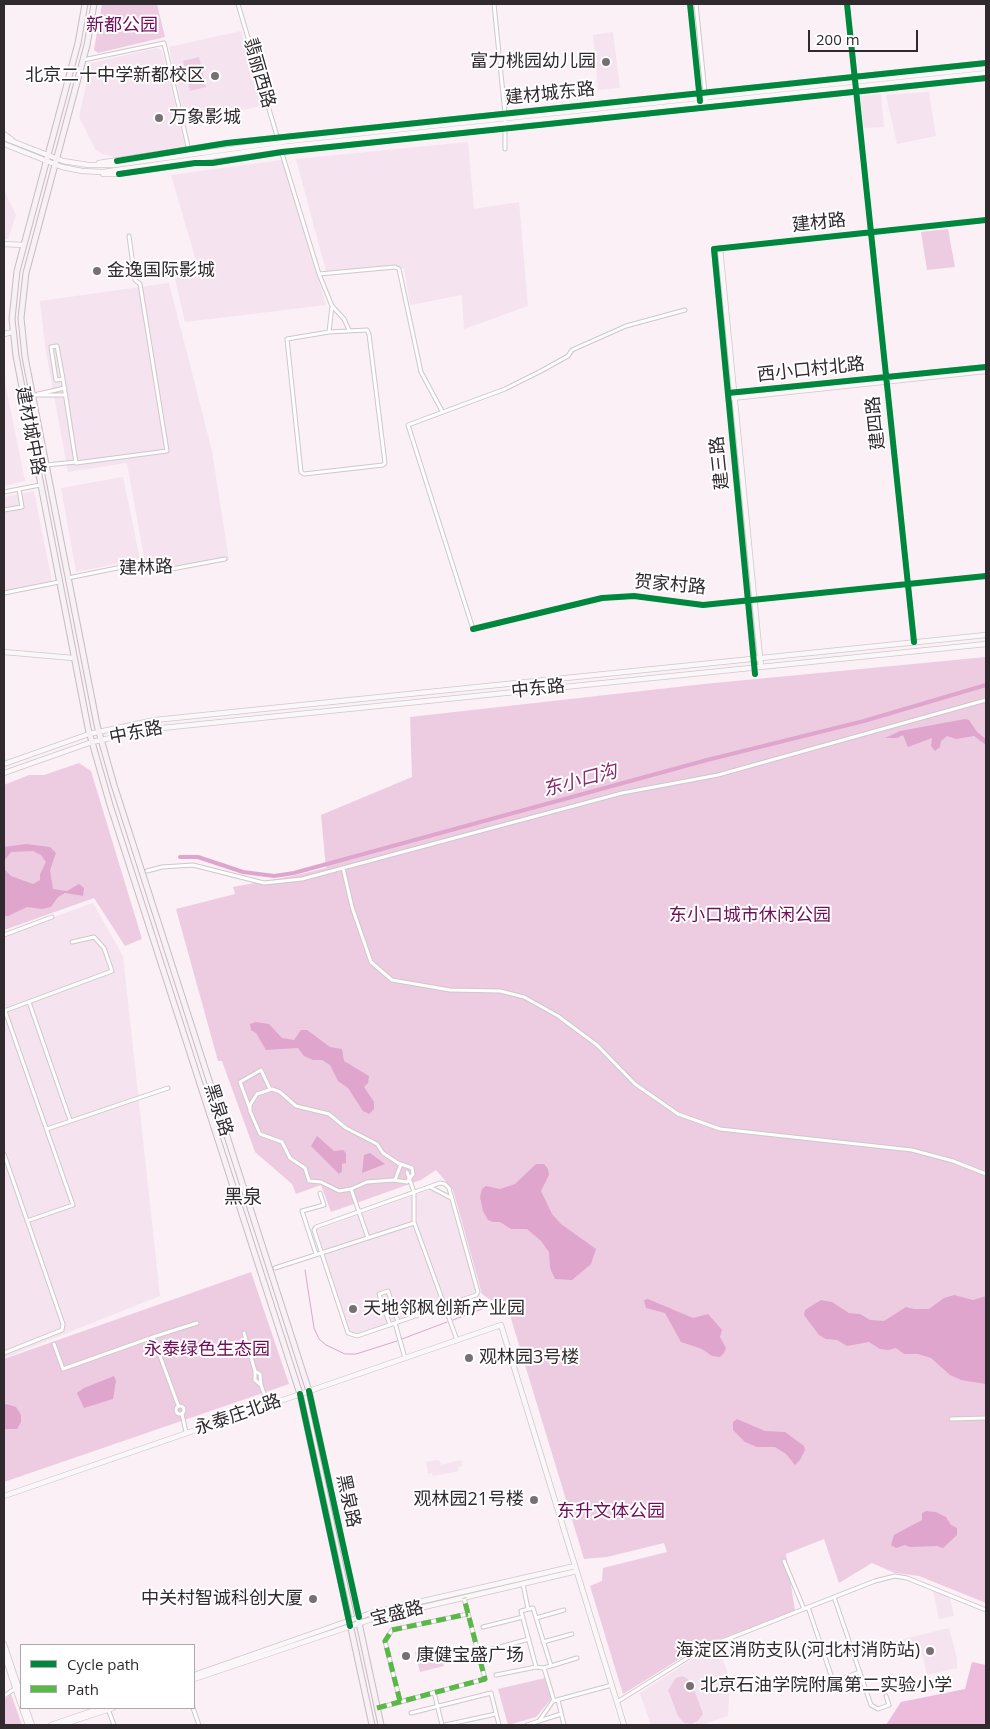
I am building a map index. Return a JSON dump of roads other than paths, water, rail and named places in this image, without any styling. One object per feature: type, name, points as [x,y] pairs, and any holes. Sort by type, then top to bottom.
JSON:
[{"type":"main road","name":"建材城中路","points":[[85,4],[78,43],[23,245],[14,290],[13,332],[58,582],[92,742]]},
{"type":"main road","name":"建材城中路","points":[[94,4],[83,60],[27,267],[22,296],[23,343],[32,395],[98,731]]},
{"type":"main road","points":[[38,476],[43,479],[47,474]]},
{"type":"main road","points":[[41,488],[45,486],[50,490]]},
{"type":"main road","name":"黑泉路","points":[[98,731],[136,855],[309,1391],[381,1725]]},
{"type":"main road","name":"黑泉路","points":[[92,742],[127,859],[300,1394],[372,1725]]},
{"type":"street","name":"翡丽西路","points":[[238,4],[319,274],[332,306]]},
{"type":"street","points":[[494,4],[505,121],[505,149]]},
{"type":"street","points":[[690,4],[702,98]]},
{"type":"street","points":[[696,4],[702,98]]},
{"type":"street","name":"建四路","points":[[847,4],[914,642]]},
{"type":"street","points":[[83,60],[164,42],[189,153]]},
{"type":"street","name":"建材城东路","points":[[855,84],[986,63]]},
{"type":"street","name":"建材城东路","points":[[55,162],[120,165],[189,153],[855,84],[986,68]]},
{"type":"street","name":"建材城东路","points":[[505,121],[702,98],[986,73]]},
{"type":"street","name":"建材城东路","points":[[16,146],[82,172],[110,171],[280,145],[702,98],[855,84],[986,78]]},
{"type":"street","points":[[4,136],[16,146]]},
{"type":"street","points":[[4,145],[16,146]]},
{"type":"street","name":"建材路","points":[[714,249],[986,220]]},
{"type":"street","points":[[46,465],[167,451],[140,284],[135,280],[129,236]]},
{"type":"street","points":[[4,244],[23,245]]},
{"type":"street","name":"建三路","points":[[720,248],[761,666]]},
{"type":"street","name":"建三路","points":[[714,249],[755,667]]},
{"type":"street","points":[[319,274],[395,267],[399,269],[421,372],[442,412],[505,389],[568,356],[572,350],[626,326],[685,310]]},
{"type":"street","points":[[332,306],[344,319],[349,330]]},
{"type":"street","points":[[329,332],[332,306]]},
{"type":"street","points":[[367,330],[369,334],[384,466],[304,474],[302,472],[288,338],[329,332],[367,330]]},
{"type":"street","points":[[4,334],[13,332]]},
{"type":"street","points":[[63,379],[56,380],[51,347],[57,346],[65,388],[76,462]]},
{"type":"street","name":"西小口村北路","points":[[728,396],[986,367]]},
{"type":"street","name":"西小口村北路","points":[[886,379],[986,372]]},
{"type":"street","points":[[32,395],[65,388]]},
{"type":"street","points":[[32,395],[66,395]]},
{"type":"street","name":"贺家村路","points":[[442,412],[408,425],[473,629],[602,598],[634,596],[703,605],[986,576]]},
{"type":"street","points":[[4,492],[41,488]]},
{"type":"street","points":[[4,510],[22,507],[19,489]]},
{"type":"street","name":"建林路","points":[[67,578],[125,567],[161,571],[225,559]]},
{"type":"street","points":[[4,593],[58,582]]},
{"type":"street","name":"中东路","points":[[4,764],[98,731],[155,720],[986,635]]},
{"type":"street","name":"中东路","points":[[4,773],[92,742],[169,727],[986,644]]},
{"type":"street","points":[[4,652],[73,658]]},
{"type":"street","points":[[147,871],[162,867],[194,865],[241,879],[280,883],[343,868],[622,792],[718,775],[986,700]]},
{"type":"street","points":[[343,868],[352,906],[371,962],[392,980],[450,990],[500,991],[524,997],[558,1016],[584,1035],[635,1084],[678,1114],[720,1129],[912,1150],[953,1161],[986,1174]]},
{"type":"street","points":[[4,935],[52,917]]},
{"type":"street","points":[[27,1221],[73,1205],[4,1011],[112,971],[104,948],[94,937],[72,942]]},
{"type":"street","points":[[29,1002],[70,1120]]},
{"type":"street","points":[[270,1089],[260,1070],[240,1082],[253,1121],[260,1134],[282,1142],[290,1158],[305,1168],[309,1181],[321,1182],[339,1191],[351,1189],[366,1182],[395,1180],[404,1182],[410,1180]]},
{"type":"street","points":[[47,1129],[168,1088]]},
{"type":"street","points":[[250,1109],[257,1094],[270,1089],[280,1092],[296,1106],[329,1114],[346,1128],[377,1144],[383,1153],[413,1170],[410,1180]]},
{"type":"street","points":[[4,1154],[63,1324],[62,1330],[4,1353]]},
{"type":"street","points":[[395,1180],[401,1164]]},
{"type":"street","points":[[4,1174],[10,1172]]},
{"type":"street","points":[[407,1172],[414,1192],[414,1223],[456,1340]]},
{"type":"street","points":[[440,1183],[447,1185],[479,1288],[476,1295],[357,1336],[350,1335],[314,1230],[316,1227],[430,1187],[440,1183]]},
{"type":"street","points":[[430,1187],[452,1199]]},
{"type":"street","points":[[351,1189],[368,1238]]},
{"type":"street","points":[[316,1254],[302,1211],[324,1205],[320,1194]]},
{"type":"street","points":[[275,1268],[414,1223]]},
{"type":"street","points":[[390,1325],[379,1294],[388,1292],[405,1358]]},
{"type":"street","points":[[54,1344],[63,1369],[197,1323]]},
{"type":"street","name":"永泰庄北路","points":[[4,1496],[501,1325],[576,1569]]},
{"type":"street","points":[[244,1333],[256,1371],[262,1378],[261,1385],[268,1405]]},
{"type":"street","points":[[153,1337],[178,1405],[183,1409],[182,1414],[186,1432]]},
{"type":"street","points":[[951,1419],[986,1418]]},
{"type":"street","points":[[784,1561],[806,1608],[832,1678],[835,1681],[860,1672]]},
{"type":"street","points":[[576,1569],[624,1725]]},
{"type":"street","name":"宝盛路","points":[[359,1620],[464,1598],[576,1569]]},
{"type":"street","name":"宝盛路","points":[[195,1675],[359,1620],[576,1569]]},
{"type":"street","points":[[617,1702],[702,1648],[875,1581],[895,1576],[907,1578],[986,1610]]},
{"type":"street","points":[[523,1584],[528,1609]]},
{"type":"street","points":[[834,1597],[871,1705],[878,1709],[889,1705],[886,1696]]},
{"type":"street","points":[[377,1708],[485,1679],[464,1598]]},
{"type":"street","points":[[536,1667],[521,1611],[533,1608],[551,1666]]},
{"type":"street","points":[[536,1618],[564,1610]]},
{"type":"street","points":[[400,1701],[385,1641],[392,1630],[468,1614]]},
{"type":"street","points":[[483,1627],[523,1617]]},
{"type":"street","name":"宝盛路","points":[[195,1679],[349,1623]]},
{"type":"street","points":[[543,1642],[572,1634]]},
{"type":"street","points":[[489,1650],[529,1639]]},
{"type":"street","points":[[4,1644],[20,1692]]},
{"type":"street","points":[[4,1654],[20,1699]]},
{"type":"street","points":[[496,1675],[536,1667],[544,1668],[577,1658]]},
{"type":"street","points":[[544,1668],[564,1725]]},
{"type":"street","points":[[538,1721],[556,1701],[612,1685]]},
{"type":"street","points":[[434,1692],[436,1707],[444,1725],[496,1714]]},
{"type":"street","points":[[411,1713],[491,1694],[499,1725]]},
{"type":"street","points":[[24,1709],[30,1725]]},
{"type":"street","points":[[52,1725],[98,1709]]},
{"type":"street","points":[[61,1725],[111,1709],[114,1725]]},
{"type":"street","points":[[193,1709],[199,1725]]},
{"type":"street","points":[[527,1725],[561,1714]]},
{"type":"waterway","name":"东小口沟","points":[[180,857],[198,857],[243,872],[274,876],[294,873],[707,760],[864,721],[986,685]]},
{"type":"waterway","points":[[305,1270],[314,1328],[319,1339],[326,1345],[345,1354],[356,1354],[397,1341]]},
{"type":"waterway","points":[[453,1320],[490,1306]]},
{"type":"waterway","points":[[402,1339],[447,1322]]},
{"type":"place","name":"富力桃园幼儿园","points":[[606,62]]},
{"type":"place","name":"北京二十中学新都校区","points":[[215,76]]},
{"type":"place","name":"万象影城","points":[[159,118]]},
{"type":"place","name":"金逸国际影城","points":[[97,271]]},
{"type":"place","name":"天地邻枫创新产业园","points":[[353,1309]]},
{"type":"place","name":"观林园3号楼","points":[[469,1358]]},
{"type":"place","name":"观林园21号楼","points":[[534,1500]]},
{"type":"place","name":"中关村智诚科创大厦","points":[[313,1599]]},
{"type":"place","name":"海淀区消防支队(河北村消防站)","points":[[930,1651]]},
{"type":"place","name":"康健宝盛广场","points":[[406,1656]]},
{"type":"place","name":"北京石油学院附属第二实验小学","points":[[690,1686]]},
{"type":"district","name":"黑泉","points":[[243,1198]]},
{"type":"park label","name":"新都公园","points":[[122,26]]},
{"type":"park label","name":"东小口城市休闲公园","points":[[750,916]]},
{"type":"park label","name":"永泰绿色生态园","points":[[207,1350]]},
{"type":"park label","name":"东升文体公园","points":[[611,1512]]}]
